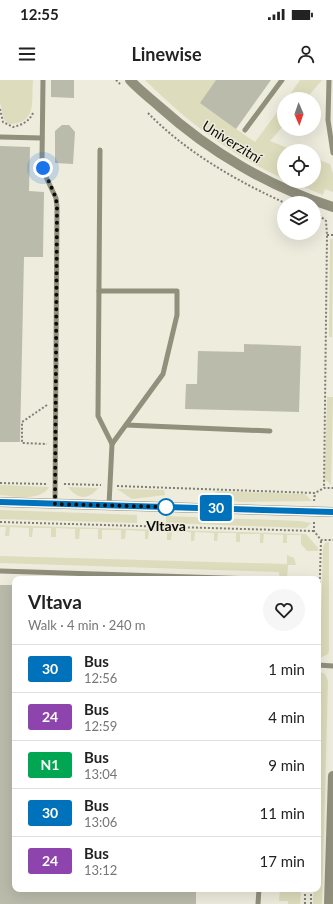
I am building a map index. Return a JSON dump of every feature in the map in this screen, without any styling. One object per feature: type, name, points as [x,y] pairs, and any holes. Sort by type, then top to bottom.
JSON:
[{"type":"street","name":"Univerzitní","points":[[130,80],[183,128],[239,166],[283,188],[333,207]]},
{"type":"street","points":[[0,502],[333,512]]},
{"type":"street","points":[[329,904],[332,848],[333,776]]},
{"type":"lane","points":[[43,80],[43,168],[56,198],[57,207],[55,504]]},
{"type":"lane","points":[[246,130],[282,80]]},
{"type":"lane","points":[[329,80],[330,96],[328,120],[333,153]]},
{"type":"lane","points":[[0,137],[42,138]]},
{"type":"lane","points":[[100,150],[98,416],[112,444],[109,505]]},
{"type":"lane","points":[[99,291],[177,292],[177,315],[163,374],[112,444]]},
{"type":"lane","points":[[126,426],[270,431]]},
{"type":"lane","points":[[0,571],[159,576]]},
{"type":"lane","points":[[321,665],[333,666]]},
{"type":"lane","points":[[258,904],[259,892]]},
{"type":"path","points":[[0,109],[3,122],[12,127],[29,119],[34,112]]},
{"type":"path","points":[[324,488],[327,234],[333,235]]},
{"type":"path","points":[[55,444],[22,443],[22,422],[56,398]]},
{"type":"path","points":[[0,483],[314,493],[324,488],[333,488]]},
{"type":"path","points":[[0,522],[314,531],[321,540],[320,576]]},
{"type":"path","points":[[321,540],[333,540]]},
{"type":"path","points":[[304,904],[305,892]]},
{"type":"path","points":[[311,892],[311,904]]},
{"type":"green space","points":[[0,80],[33,80],[31,110],[25,120],[18,123],[9,124],[4,120],[0,102]]},
{"type":"green space","points":[[145,80],[216,80],[236,129],[255,142],[277,112],[277,133],[270,141],[278,144],[277,176],[264,170],[210,136]]},
{"type":"green space","points":[[300,80],[322,80],[312,92],[292,92]]},
{"type":"green space","points":[[321,161],[330,164],[333,174],[333,192],[325,189],[323,195],[306,188],[321,188]]},
{"type":"green space","points":[[330,239],[333,239],[332,337],[329,337]]},
{"type":"green space","points":[[327,397],[333,397],[331,485],[325,479]]},
{"type":"green space","points":[[0,485],[49,487],[40,495],[19,497],[0,495]]},
{"type":"green space","points":[[68,487],[98,488],[90,495],[83,497],[75,494]]},
{"type":"green space","points":[[117,489],[164,490],[165,495],[132,499]]},
{"type":"green space","points":[[218,491],[305,494],[312,501],[239,502],[213,496],[214,493]]},
{"type":"green space","points":[[0,510],[137,515],[137,523],[0,519]]},
{"type":"green space","points":[[166,516],[299,521],[311,523],[306,528],[166,523]]},
{"type":"green space","points":[[0,525],[306,534],[318,548],[318,551],[307,551],[301,544],[301,535],[287,535],[287,543],[283,543],[283,535],[264,534],[263,543],[260,543],[260,534],[240,534],[240,542],[236,542],[236,533],[218,533],[217,541],[214,541],[214,533],[195,532],[194,541],[191,541],[191,532],[172,532],[171,540],[167,540],[167,532],[149,531],[148,539],[145,539],[145,531],[126,530],[125,539],[121,539],[121,530],[102,530],[102,539],[98,539],[98,529],[80,529],[79,539],[75,539],[75,529],[56,528],[56,537],[51,537],[51,528],[33,528],[32,537],[29,537],[29,528],[10,527],[9,536],[5,536],[6,527],[0,527]]},
{"type":"green space","points":[[329,542],[329,651],[328,654],[321,658],[323,547],[325,543]]},
{"type":"green space","points":[[287,555],[294,558],[296,565],[288,565],[287,576],[280,576],[279,572],[0,563],[0,556],[287,564]]},
{"type":"green space","points":[[321,672],[325,674],[328,681],[322,904],[313,904],[314,892],[321,892]]},
{"type":"green space","points":[[280,892],[301,892],[300,904],[288,904],[288,901],[279,901]]},
{"type":"building","points":[[51,80],[74,80],[74,98],[51,97]]},
{"type":"building","points":[[216,80],[271,80],[236,129],[200,103]]},
{"type":"building","points":[[62,125],[69,125],[75,132],[73,164],[55,163],[55,131]]},
{"type":"building","points":[[0,146],[30,147],[29,191],[44,192],[43,257],[24,257],[20,442],[0,442]]},
{"type":"building","points":[[244,344],[301,346],[299,412],[185,409],[186,384],[197,384],[198,351],[244,352]]},
{"type":"building","points":[[0,585],[12,585],[12,892],[196,892],[196,904],[0,904]]},
{"type":"bus line","name":"30","points":[[0,502],[333,512]]},
{"type":"place","name":"Vltava","points":[[166,507]]},
{"type":"route","points":[[43,168],[56,198],[57,207],[55,504],[166,507]]}]
